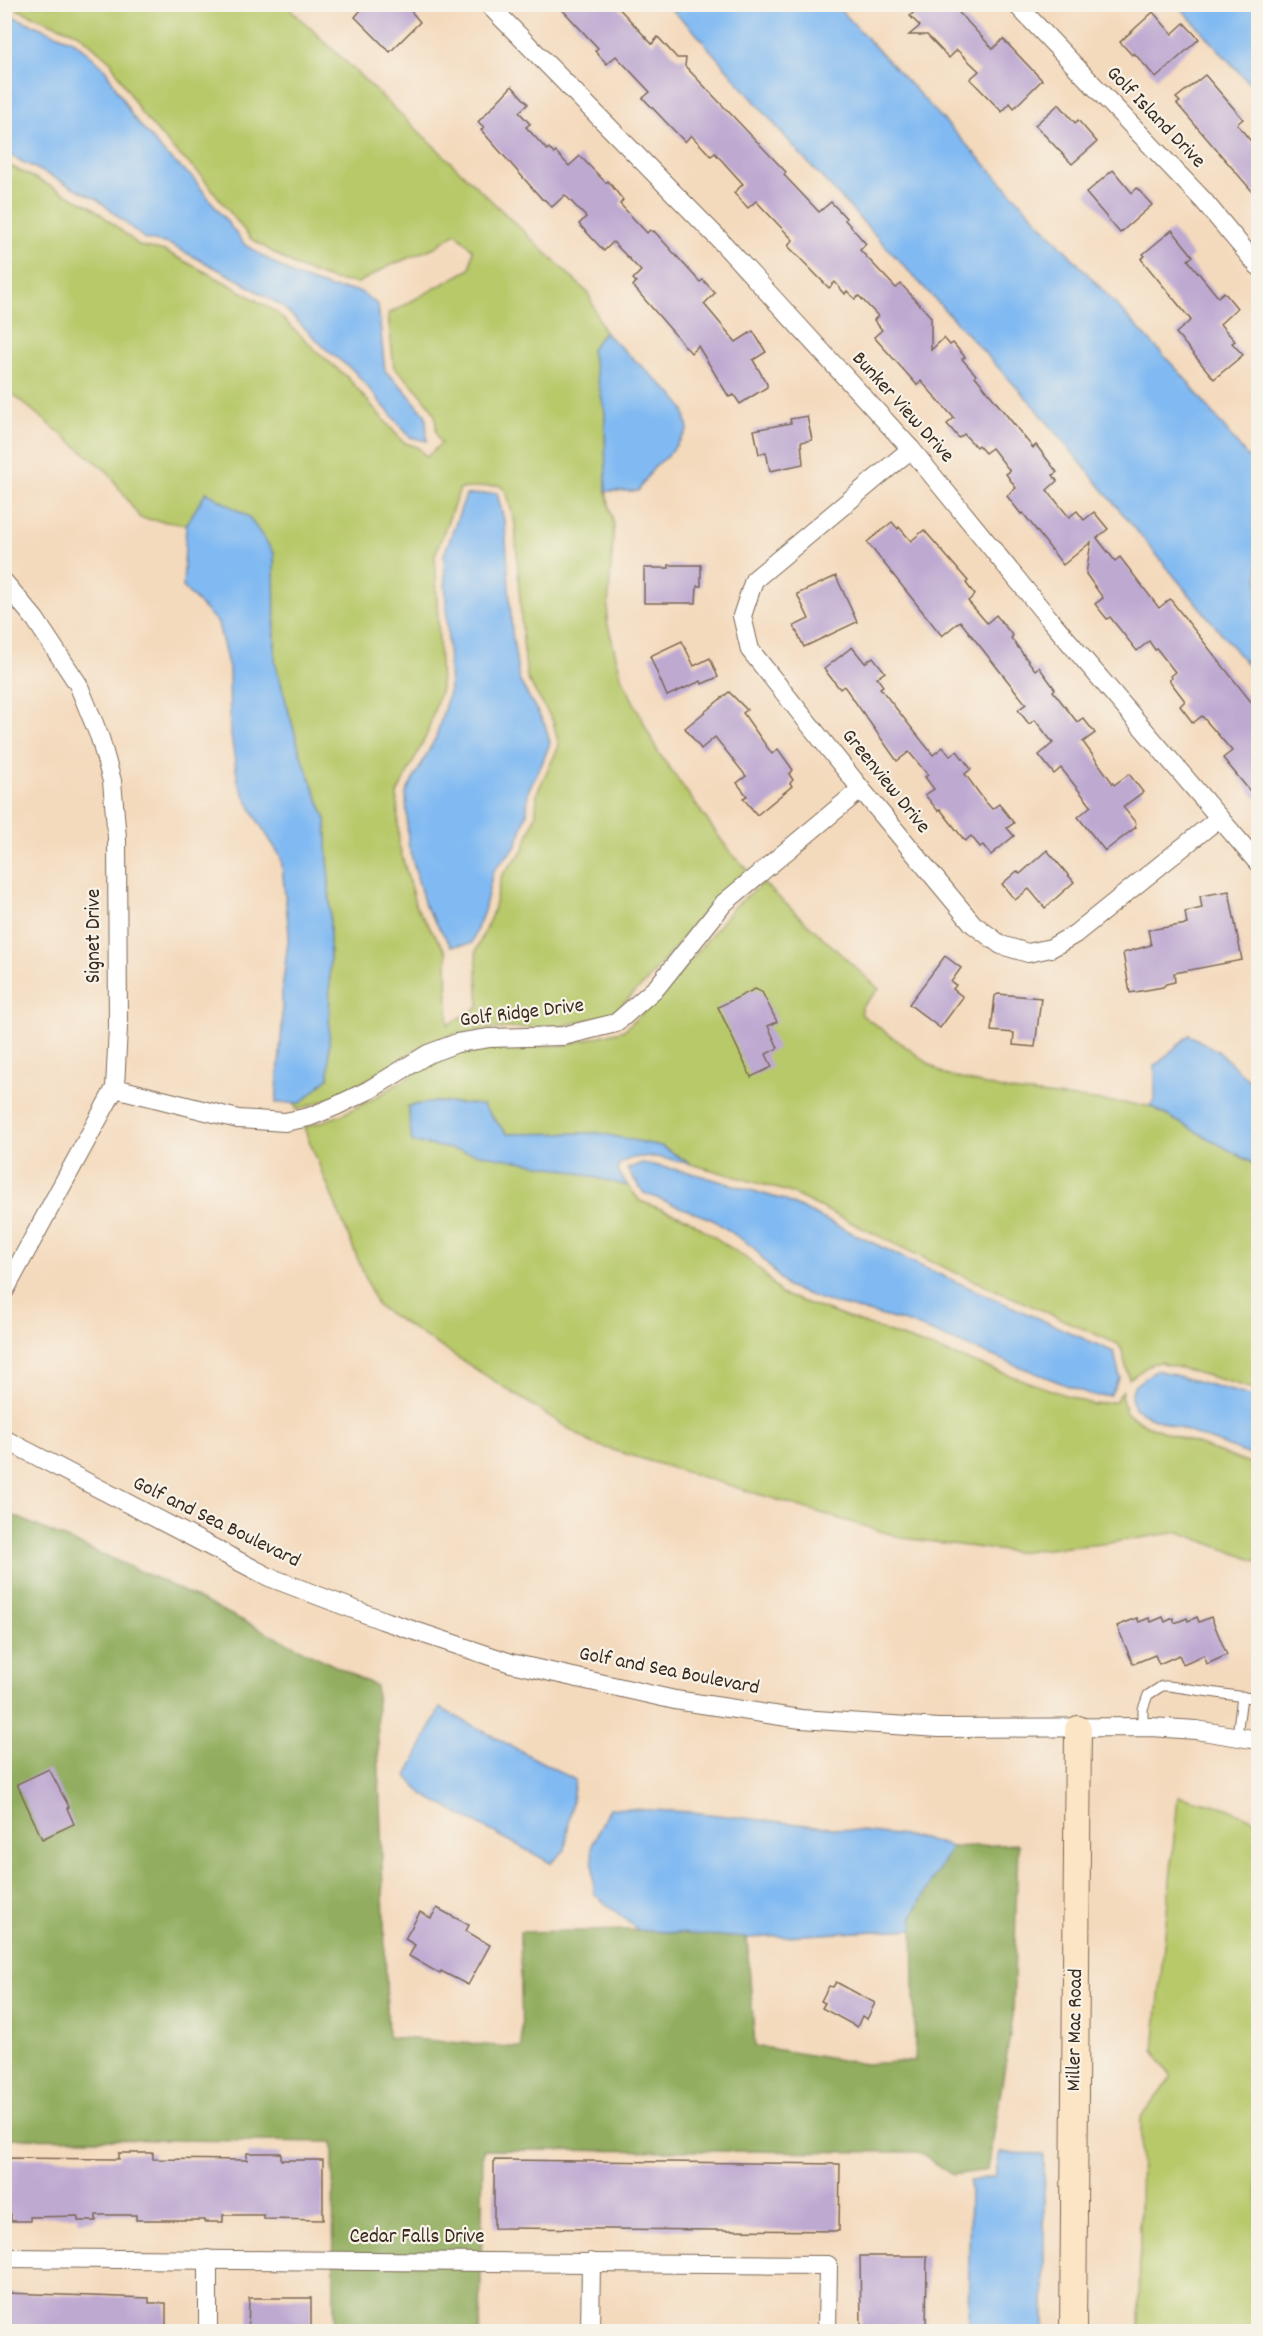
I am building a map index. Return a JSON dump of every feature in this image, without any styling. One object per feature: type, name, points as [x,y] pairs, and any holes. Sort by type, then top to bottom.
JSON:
[{"type":"street","name":"Bunker View Drive","points":[[488,4],[718,238],[910,449],[1046,615],[1258,863]]},
{"type":"street","name":"Golf Island Drive","points":[[1016,4],[1203,200],[1258,266]]},
{"type":"street","name":"Greenview Drive","points":[[910,449],[754,580],[742,616],[750,650],[861,789],[974,924],[1001,945],[1028,953],[1052,948],[1075,934],[1219,818]]},
{"type":"street","name":"Signet Drive","points":[[4,582],[35,619],[78,684],[100,738],[112,781],[117,850],[118,1026],[115,1088],[4,1292]]},
{"type":"street","name":"Golf Ridge Drive","points":[[115,1088],[238,1119],[285,1122],[309,1117],[336,1107],[428,1054],[457,1043],[489,1038],[562,1036],[616,1023],[657,987],[724,903],[861,789]]},
{"type":"street","name":"Golf and Sea Boulevard","points":[[4,1439],[269,1577],[382,1620],[512,1663],[675,1700],[801,1719],[939,1728],[1143,1727],[1196,1730],[1258,1740]]},
{"type":"street","name":"Miller Mac Road","points":[[1073,2331],[1078,1729]]},
{"type":"street","name":"Cedar Falls Drive","points":[[4,2258],[828,2265],[827,2331]]},
{"type":"street","points":[[208,2259],[208,2331]]},
{"type":"street","points":[[590,2331],[591,2262]]},
{"type":"lane","points":[[1143,1727],[1143,1709],[1148,1695],[1162,1686],[1258,1698]]},
{"type":"lane","points":[[1237,1736],[1242,1696]]},
{"type":"green space","points":[[6,5],[286,5],[588,293],[604,332],[591,350],[605,412],[606,491],[614,525],[607,621],[621,676],[658,752],[730,852],[748,870],[716,898],[648,980],[611,1015],[561,1026],[488,1029],[452,1035],[422,1046],[363,1082],[331,1098],[297,1110],[294,1103],[301,1103],[329,1077],[330,907],[326,820],[300,752],[275,662],[274,553],[207,492],[186,525],[140,518],[108,472],[5,388],[4,163],[91,206],[140,246],[165,251],[276,312],[348,378],[403,442],[417,447],[427,457],[441,443],[437,435],[435,415],[420,393],[394,367],[388,314],[470,269],[473,250],[456,233],[435,247],[389,266],[358,283],[333,280],[299,268],[251,239],[200,174],[172,148],[141,113],[111,62],[79,34]],"holes":[[[499,485],[506,491],[515,523],[527,678],[553,721],[559,746],[537,793],[536,814],[523,851],[502,875],[492,914],[476,951],[479,1007],[448,1025],[447,953],[416,907],[399,845],[397,794],[427,734],[441,688],[435,555],[460,489]]]},
{"type":"green space","points":[[763,883],[879,989],[861,1007],[862,1015],[945,1075],[1010,1091],[1150,1106],[1258,1166],[1258,1390],[1159,1362],[1151,1364],[1129,1379],[1122,1350],[1118,1344],[932,1262],[789,1192],[691,1164],[661,1146],[598,1133],[507,1134],[482,1105],[436,1102],[408,1106],[563,1169],[628,1186],[640,1201],[688,1219],[750,1261],[781,1294],[1093,1405],[1116,1401],[1123,1390],[1122,1399],[1126,1413],[1146,1425],[1258,1467],[1258,1562],[1179,1532],[1102,1544],[1014,1552],[903,1538],[593,1444],[377,1306],[304,1128],[341,1115],[375,1098],[433,1062],[459,1053],[490,1048],[565,1045],[624,1030],[665,992],[732,909]]},
{"type":"green space","points":[[5,1512],[160,1580],[376,1686],[388,2037],[522,2048],[520,1932],[638,1930],[747,1938],[755,2046],[865,2064],[915,2061],[913,1915],[951,1847],[1018,1844],[1013,2016],[988,2170],[952,2175],[918,2152],[483,2150],[480,2331],[334,2331],[333,2142],[5,2138]]},
{"type":"green space","points":[[1178,1796],[1225,1807],[1258,1822],[1258,2331],[1139,2331],[1141,2117],[1171,2078],[1154,2050]]},
{"type":"water","points":[[667,5],[836,5],[1183,376],[1258,470],[1258,678],[1034,406],[801,155],[694,31]]},
{"type":"water","points":[[1178,5],[1258,5],[1258,93]]},
{"type":"water","points":[[4,13],[75,42],[105,69],[133,117],[165,154],[193,178],[245,245],[295,276],[331,288],[359,291],[378,305],[385,371],[404,389],[426,416],[427,441],[410,437],[355,372],[327,350],[282,306],[237,279],[169,244],[145,239],[97,199],[5,153]]},
{"type":"water","points":[[604,332],[672,394],[684,409],[688,430],[667,457],[655,466],[638,491],[606,491],[605,412],[591,350]]},
{"type":"water","points":[[206,492],[249,517],[274,553],[275,662],[300,752],[326,820],[330,907],[329,1077],[301,1103],[276,1103],[282,1027],[282,991],[289,933],[281,857],[256,818],[238,782],[230,728],[229,669],[218,623],[183,587],[186,525]]},
{"type":"water","points":[[497,493],[505,524],[512,632],[519,680],[545,725],[550,743],[528,791],[527,812],[516,846],[493,871],[484,911],[471,944],[451,946],[425,906],[408,843],[406,793],[436,737],[450,689],[444,555],[466,495]]},
{"type":"water","points":[[1189,1035],[1218,1051],[1258,1089],[1258,1166],[1150,1106],[1155,1099],[1155,1066]]},
{"type":"water","points":[[436,1102],[482,1105],[507,1134],[598,1133],[661,1146],[691,1164],[654,1157],[636,1157],[627,1160],[619,1164],[618,1171],[628,1186],[563,1169],[412,1142],[408,1106]]},
{"type":"water","points":[[642,1163],[688,1172],[784,1200],[927,1269],[1114,1352],[1120,1378],[1110,1395],[1094,1396],[909,1323],[823,1300],[787,1287],[753,1247],[713,1220],[644,1193],[627,1169]]},
{"type":"water","points":[[1156,1370],[1258,1398],[1258,1458],[1150,1417],[1134,1408],[1131,1397],[1134,1386]]},
{"type":"water","points":[[440,1708],[575,1780],[565,1850],[551,1863],[424,1795],[407,1776]]},
{"type":"water","points":[[609,1808],[691,1812],[922,1838],[951,1847],[913,1915],[913,1929],[747,1938],[638,1930],[594,1894],[592,1846]]},
{"type":"water","points":[[1000,2153],[1044,2154],[1044,2331],[968,2331],[970,2181],[995,2176]]},
{"type":"building","points":[[366,4],[405,4],[420,22],[390,52],[355,17]]},
{"type":"building","points":[[557,4],[615,4],[652,44],[658,37],[677,58],[686,58],[685,66],[786,172],[784,175],[819,212],[831,202],[846,218],[845,220],[866,244],[860,250],[896,288],[901,284],[931,317],[931,350],[944,338],[950,345],[953,343],[965,357],[962,359],[1033,448],[1036,445],[1057,472],[1053,475],[1057,481],[1047,490],[1069,517],[1077,511],[1084,520],[1094,512],[1108,529],[1097,538],[1115,561],[1120,557],[1159,608],[1170,599],[1256,708],[1252,711],[1258,718],[1258,801],[1223,758],[1232,751],[1202,716],[1193,723],[1180,706],[1185,701],[1169,680],[1175,672],[1157,649],[1155,650],[1149,641],[1137,651],[1110,617],[1107,619],[1095,604],[1103,598],[1086,574],[1091,542],[1063,565],[1007,496],[1016,488],[1006,474],[1010,471],[992,448],[985,453],[964,434],[959,438],[947,424],[954,418],[921,381],[917,385],[874,337],[882,330],[874,320],[878,316],[859,296],[855,299],[847,291],[845,294],[835,282],[829,288],[788,246],[793,240],[756,201],[748,208],[734,193],[743,184],[715,153],[711,156],[691,135],[685,142],[643,98],[650,92],[616,56],[607,64],[595,51],[598,48]]},
{"type":"building","points":[[922,4],[951,4],[993,49],[1003,39],[1042,80],[1014,108],[1010,103],[1002,112],[970,79],[979,71],[957,50],[949,58],[927,35],[909,35],[920,26],[910,16]]},
{"type":"building","points":[[1153,12],[1172,34],[1184,23],[1199,39],[1156,78],[1134,53],[1132,55],[1120,42]]},
{"type":"building","points":[[1205,75],[1243,119],[1237,124],[1258,150],[1258,198],[1177,104],[1180,102],[1176,98]]},
{"type":"building","points":[[512,86],[528,104],[519,112],[530,124],[526,127],[547,150],[549,148],[554,154],[556,152],[569,166],[580,156],[606,183],[608,181],[623,200],[620,204],[647,233],[650,230],[654,231],[700,282],[703,280],[715,293],[704,304],[736,342],[753,331],[766,352],[753,360],[767,387],[740,404],[734,395],[729,397],[698,346],[691,353],[633,286],[636,282],[633,279],[641,271],[613,242],[604,251],[579,224],[586,217],[565,195],[552,207],[542,199],[481,130],[484,127],[478,122]]},
{"type":"building","points":[[1059,104],[1075,123],[1078,120],[1097,142],[1072,164],[1035,125]]},
{"type":"building","points":[[1113,170],[1132,193],[1137,188],[1152,205],[1120,233],[1086,193]]},
{"type":"building","points":[[1172,230],[1193,256],[1188,260],[1218,297],[1224,292],[1237,308],[1220,324],[1235,341],[1232,343],[1243,355],[1214,379],[1176,333],[1191,320],[1141,259],[1145,256],[1143,254]]},
{"type":"building","points":[[807,416],[812,440],[801,442],[803,464],[770,471],[766,452],[759,454],[754,430],[791,423],[790,419]]},
{"type":"building","points":[[892,522],[911,541],[924,530],[968,581],[966,583],[975,595],[968,601],[987,623],[996,615],[1035,670],[1039,667],[1055,689],[1053,691],[1077,722],[1083,718],[1095,733],[1083,742],[1114,785],[1129,774],[1143,792],[1123,807],[1136,823],[1136,827],[1105,851],[1078,817],[1091,806],[1061,768],[1054,774],[1039,755],[1053,743],[1035,720],[1029,724],[1018,710],[1026,704],[960,621],[942,636],[867,542]]},
{"type":"building","points":[[669,565],[701,565],[701,586],[697,586],[696,603],[644,603],[644,568],[669,568]]},
{"type":"building","points":[[836,576],[857,622],[804,647],[794,626],[809,619],[797,594]]},
{"type":"building","points":[[682,641],[694,666],[710,658],[718,677],[702,684],[701,681],[667,696],[650,656]]},
{"type":"building","points":[[852,647],[865,663],[873,657],[885,672],[877,678],[883,686],[880,688],[933,755],[943,747],[950,756],[957,751],[971,769],[965,774],[984,800],[992,809],[999,804],[1014,823],[1007,828],[1014,836],[991,855],[971,836],[965,841],[940,809],[938,811],[925,795],[934,789],[925,777],[928,775],[909,752],[897,761],[844,686],[840,689],[824,669]]},
{"type":"building","points":[[729,692],[747,710],[743,713],[772,754],[778,749],[793,770],[789,774],[793,780],[790,783],[792,786],[757,815],[743,798],[747,796],[737,783],[746,776],[715,737],[701,749],[685,728]]},
{"type":"building","points":[[1047,850],[1074,882],[1045,908],[1029,889],[1015,900],[1002,884],[1017,871],[1020,874]]},
{"type":"building","points":[[1229,891],[1242,960],[1174,973],[1175,982],[1163,987],[1130,993],[1123,953],[1151,945],[1148,930],[1187,924],[1185,912],[1202,908],[1200,896]]},
{"type":"building","points":[[945,956],[961,968],[951,982],[956,985],[953,989],[963,997],[940,1028],[909,1004]]},
{"type":"building","points":[[755,989],[762,992],[777,1022],[768,1026],[778,1048],[766,1054],[772,1067],[751,1077],[718,1007]]},
{"type":"building","points":[[998,994],[1041,998],[1035,1047],[1013,1045],[1014,1033],[991,1031],[995,996]]},
{"type":"building","points":[[1163,1617],[1165,1622],[1173,1618],[1175,1623],[1197,1617],[1199,1622],[1211,1617],[1227,1655],[1207,1664],[1204,1655],[1183,1664],[1179,1655],[1159,1664],[1155,1655],[1133,1664],[1117,1626],[1137,1618],[1139,1622],[1149,1618],[1151,1622]]},
{"type":"building","points":[[49,1769],[69,1807],[67,1808],[74,1824],[42,1839],[17,1784]]},
{"type":"building","points":[[437,1908],[469,1925],[466,1931],[490,1945],[468,1985],[441,1971],[440,1974],[409,1956],[415,1945],[405,1939],[420,1912],[431,1918]]},
{"type":"building","points":[[836,1982],[875,2003],[867,2019],[862,2016],[857,2027],[822,2008],[825,2003],[821,2001],[829,1986],[833,1987]]},
{"type":"building","points":[[119,2153],[153,2153],[153,2159],[247,2160],[247,2153],[281,2153],[281,2160],[323,2160],[323,2220],[264,2219],[264,2215],[223,2215],[223,2222],[204,2222],[204,2220],[136,2220],[136,2215],[96,2215],[96,2221],[78,2221],[78,2216],[30,2217],[30,2221],[11,2221],[11,2214],[4,2214],[4,2158],[119,2159]]},
{"type":"building","points":[[494,2160],[840,2164],[839,2231],[494,2228]]},
{"type":"building","points":[[860,2256],[927,2256],[926,2331],[884,2331],[878,2330],[878,2327],[861,2327]]},
{"type":"building","points":[[6,2293],[149,2298],[149,2303],[166,2303],[166,2331],[6,2331]]},
{"type":"building","points":[[249,2298],[311,2298],[311,2331],[248,2331]]}]
